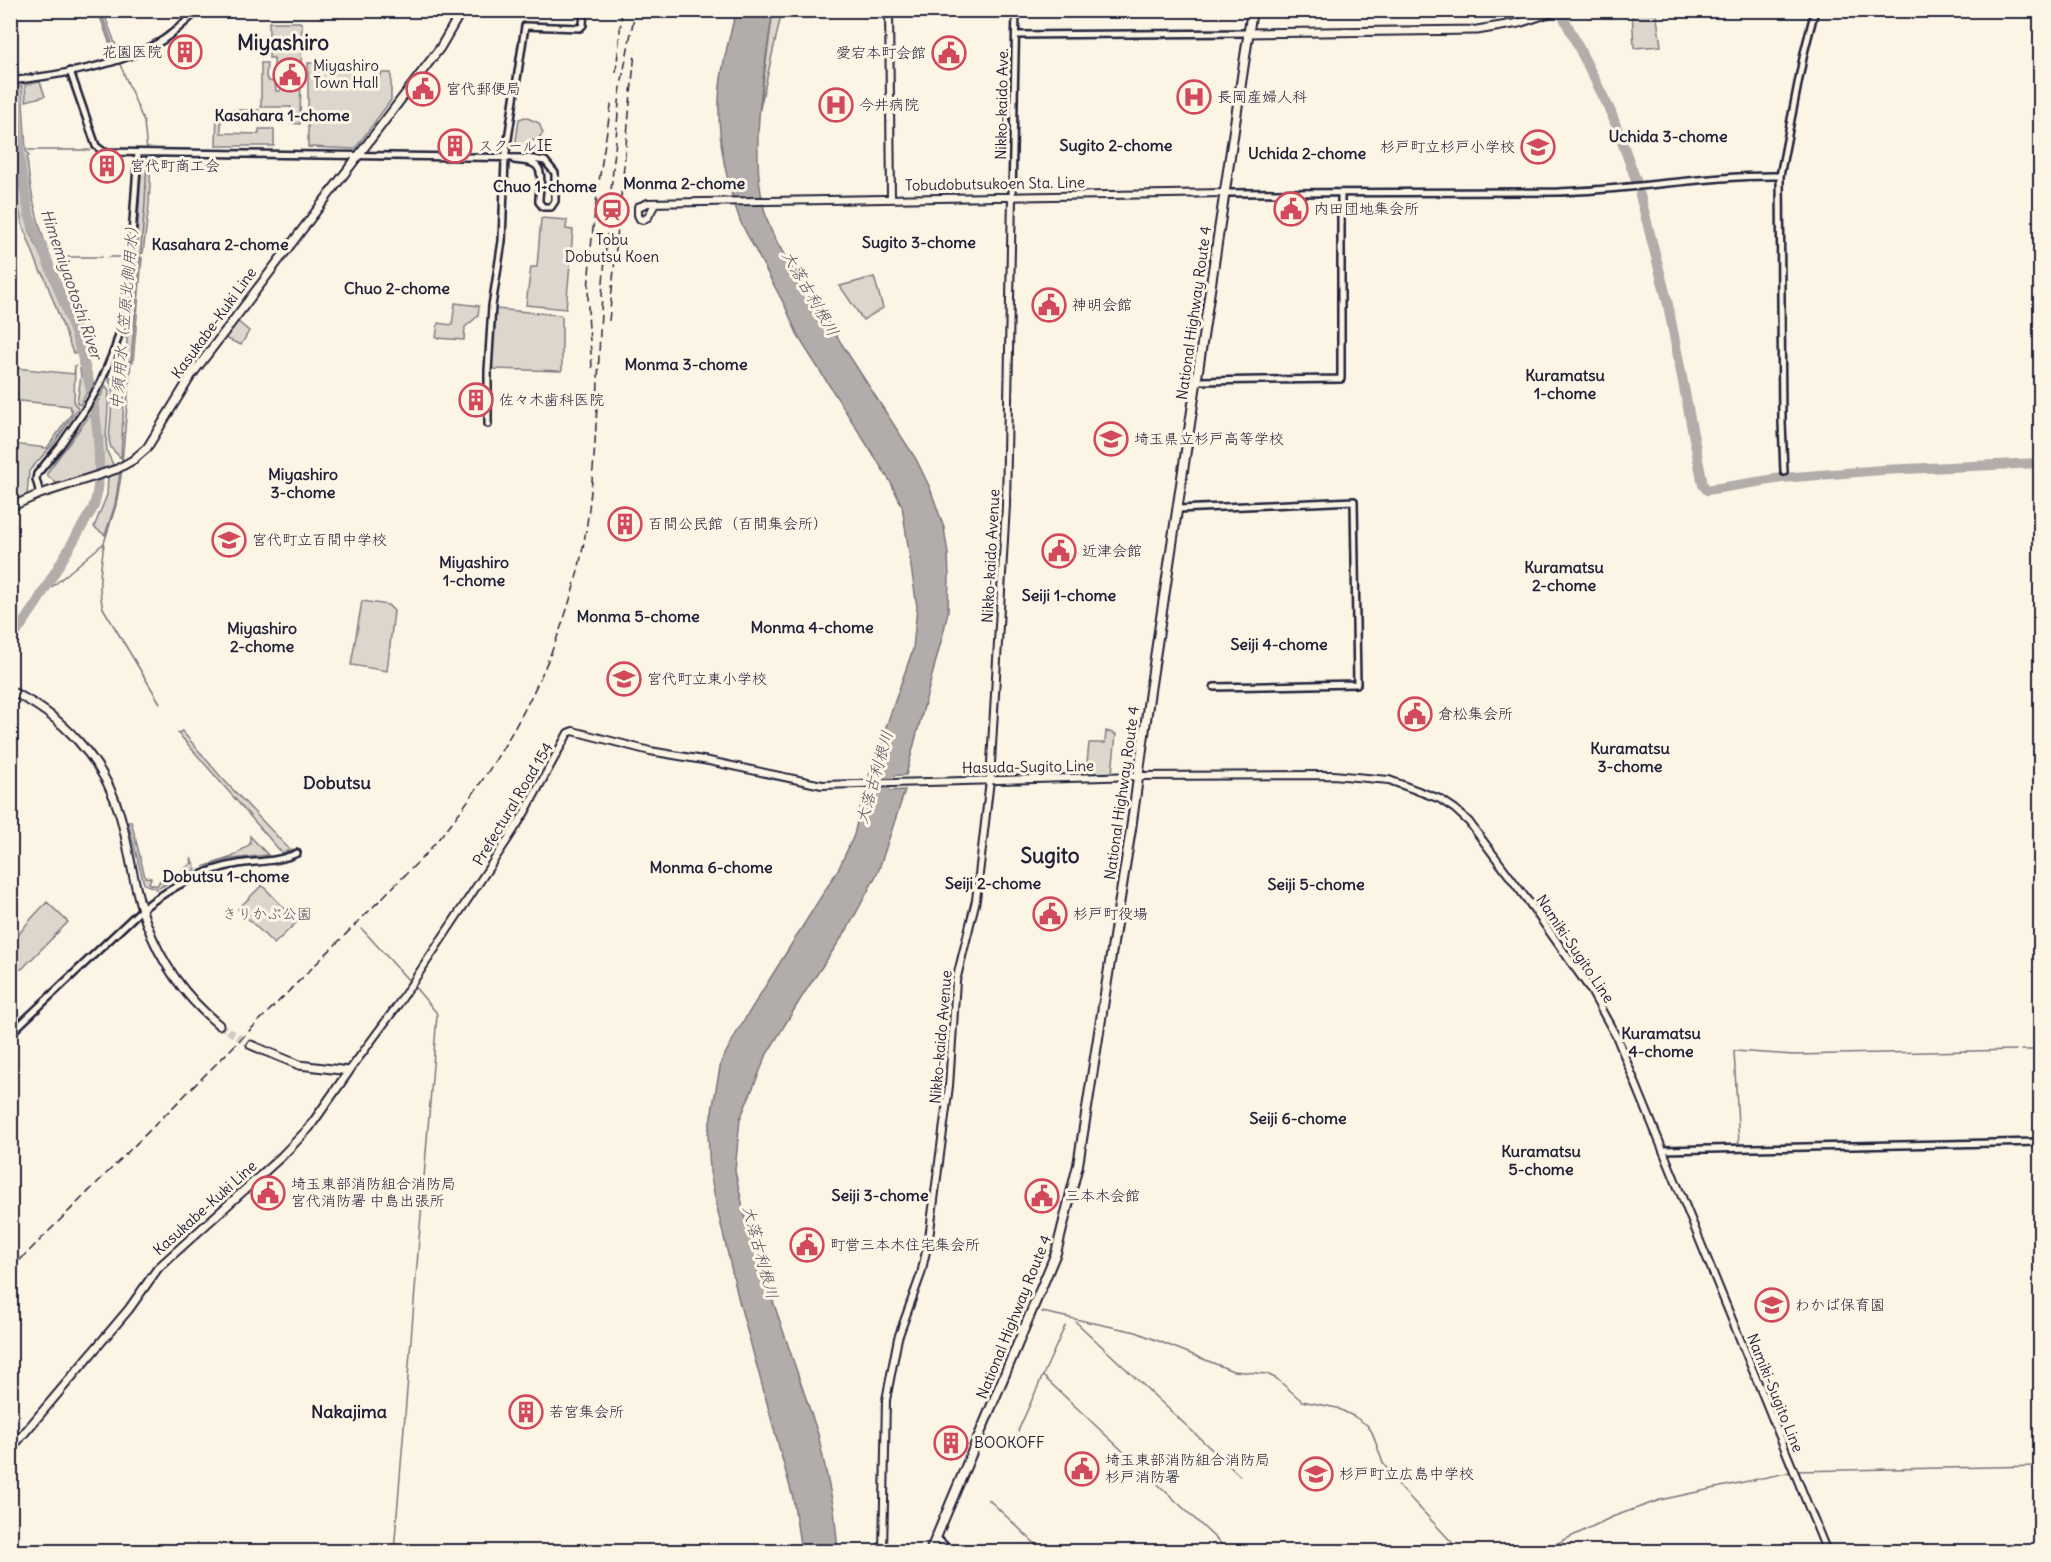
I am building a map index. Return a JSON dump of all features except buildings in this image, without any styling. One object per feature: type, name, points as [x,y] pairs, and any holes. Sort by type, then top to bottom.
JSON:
[{"type":"highway","points":[[1248,33],[1252,10]]},
{"type":"highway","name":"National Highway Route 4","points":[[930,1551],[1056,1253],[1084,1134],[1198,381],[1248,33]]},
{"type":"main road","name":"Kasukabe-Kuki Line","points":[[10,507],[40,494],[127,464],[147,448],[190,376],[440,48],[462,10]]},
{"type":"main road","points":[[889,10],[891,198]]},
{"type":"main road","points":[[1248,33],[1477,30],[1510,25],[1557,11]]},
{"type":"main road","name":"Tobudobutsukoen Sta. Line","points":[[655,204],[1225,193]]},
{"type":"main road","name":"Nikko-kaido Avenue","points":[[883,1551],[886,1400],[895,1349],[921,1274],[929,1239],[949,1086],[956,981],[976,900],[990,780],[1006,505],[1012,196]]},
{"type":"main road","points":[[10,691],[52,716],[82,746],[98,769],[119,812],[142,909],[157,950],[175,980],[219,1025]]},
{"type":"main road","name":"Prefectural Road 154","points":[[349,1071],[397,1006],[514,831],[568,733],[573,731],[650,752],[709,761],[822,785],[859,783]]},
{"type":"main road","name":"Namiki-Sugito Line","points":[[1138,776],[1333,775],[1375,777],[1419,789],[1448,804],[1462,815],[1528,901],[1597,1000],[1617,1038],[1827,1551]]},
{"type":"main road","name":"Hasuda-Sugito Line","points":[[859,783],[1138,776]]},
{"type":"main road","points":[[250,1045],[299,1065],[349,1071]]},
{"type":"main road","name":"Kasukabe-Kuki Line","points":[[10,1450],[124,1316],[158,1268],[282,1156],[309,1128],[349,1071]]},
{"type":"street","points":[[488,424],[488,371],[495,284],[502,241],[505,159],[525,26],[580,28],[583,25],[584,10]]},
{"type":"street","name":"Nikko-kaido Ave.","points":[[1012,196],[1016,10]]},
{"type":"street","points":[[1784,472],[1780,176],[1804,53],[1815,10]]},
{"type":"street","points":[[10,81],[119,60],[164,39],[192,16]]},
{"type":"street","points":[[1016,34],[1248,33]]},
{"type":"street","points":[[70,71],[98,149],[107,153],[514,160],[534,164],[539,169],[539,202],[543,207],[551,207],[555,201],[556,180],[551,167],[539,160],[514,160]]},
{"type":"street","points":[[40,494],[37,474],[60,446],[86,407],[100,384],[116,348],[126,303],[141,153]]},
{"type":"street","points":[[1225,193],[1580,192],[1733,176],[1780,176]]},
{"type":"street","points":[[1198,381],[1341,379],[1341,193]]},
{"type":"street","points":[[1178,509],[1354,501],[1357,684],[1214,687]]},
{"type":"street","points":[[10,1034],[142,909],[160,895],[202,874],[238,864],[282,858],[297,853]]},
{"type":"street","points":[[1663,1150],[2040,1142]]},
{"type":"street","points":[[936,1537],[951,1551]]},
{"type":"green space","points":[[98,11],[103,11],[119,54],[114,56]]},
{"type":"green space","points":[[773,11],[782,11],[759,113]]},
{"type":"green space","points":[[1632,11],[1656,11],[1661,46],[1634,48]]},
{"type":"green space","points":[[269,22],[300,22],[302,24],[300,124],[291,123],[291,107],[261,107],[261,63],[267,63],[266,77],[269,81],[275,82],[276,91],[280,91],[280,66],[274,66],[274,58],[269,58]]},
{"type":"green space","points":[[308,63],[352,63],[352,86],[356,79],[379,79],[382,73],[391,73],[391,100],[355,149],[308,147]]},
{"type":"green space","points":[[40,82],[45,96],[26,101],[25,85]]},
{"type":"green space","points":[[17,86],[22,86],[26,151],[29,156],[27,158],[35,210],[60,283],[90,355],[86,354],[36,228],[23,167]]},
{"type":"green space","points":[[10,87],[13,87],[18,174],[30,231],[58,296],[79,354],[73,353],[22,224],[11,168]]},
{"type":"green space","points":[[217,110],[259,110],[259,114],[221,114],[221,133],[259,134],[259,129],[274,129],[274,146],[216,146]]},
{"type":"green space","points":[[525,117],[539,123],[543,133],[539,138],[520,147],[516,141],[519,119]]},
{"type":"green space","points":[[142,160],[151,160],[149,205],[143,253],[136,253]]},
{"type":"green space","points":[[541,218],[567,220],[566,229],[573,230],[566,309],[526,305],[531,267],[537,267]]},
{"type":"green space","points":[[135,258],[142,258],[133,362],[126,360],[127,338],[124,337]]},
{"type":"green space","points":[[874,277],[883,308],[863,320],[840,286]]},
{"type":"green space","points":[[455,303],[479,306],[478,316],[465,327],[464,340],[436,338],[438,323],[452,325]]},
{"type":"green space","points":[[496,309],[560,315],[562,317],[561,371],[494,369],[492,367],[494,311]]},
{"type":"green space","points":[[237,321],[249,331],[241,345],[225,338]]},
{"type":"green space","points":[[79,362],[82,362],[88,390],[80,405],[77,403],[81,376]]},
{"type":"green space","points":[[75,365],[74,403],[78,408],[54,443],[29,471],[27,496],[11,503],[12,444],[47,448],[72,413],[70,406],[11,400],[11,387],[15,387],[16,368],[74,374]]},
{"type":"green space","points":[[110,378],[125,380],[121,458],[111,448],[109,440],[113,388],[109,381]]},
{"type":"green space","points":[[106,386],[109,391],[107,451],[114,467],[102,470],[97,403]]},
{"type":"green space","points":[[92,412],[96,437],[96,472],[57,484],[47,473]]},
{"type":"green space","points":[[120,472],[115,505],[105,535],[94,527],[107,495],[108,476]]},
{"type":"green space","points":[[362,601],[388,605],[394,611],[387,671],[351,665]]},
{"type":"green space","points":[[182,731],[221,777],[290,850],[282,853],[178,733]]},
{"type":"green space","points":[[1106,731],[1116,734],[1112,773],[1086,773],[1089,743],[1105,743]]},
{"type":"green space","points":[[131,821],[145,877],[151,878],[149,883],[157,886],[160,880],[163,884],[192,863],[191,858],[196,869],[157,889],[144,884],[128,822]]},
{"type":"green space","points":[[250,836],[268,855],[232,859],[203,867],[232,857],[250,844]]},
{"type":"green space","name":"きりかぶ公園","points":[[262,885],[296,920],[296,923],[274,944],[238,909]]},
{"type":"green space","points":[[47,902],[68,922],[22,969],[19,969],[11,959],[14,943],[23,928]]},
{"type":"shaded area","points":[[736,11],[773,11],[761,91],[758,149],[763,204],[770,228],[783,253],[916,459],[930,488],[944,528],[948,554],[948,611],[906,775],[869,776],[913,649],[917,607],[902,506],[890,481],[799,338],[785,306],[741,223],[728,178],[719,116],[723,67]]},
{"type":"shaded area","points":[[905,790],[878,872],[848,928],[767,1054],[740,1119],[735,1171],[746,1221],[818,1434],[834,1509],[838,1551],[801,1551],[793,1498],[739,1301],[718,1212],[710,1172],[708,1133],[721,1062],[738,1030],[839,868],[854,835],[864,792]]},
{"type":"waterway","name":"中須用水（笠原北側用水）","points":[[100,10],[117,58]]},
{"type":"waterway","points":[[1560,10],[1611,112],[1636,180]]},
{"type":"waterway","name":"Himemiyaotoshi River","points":[[10,57],[14,72],[21,170],[29,215],[65,304],[85,365],[97,427],[99,459],[98,490],[93,508],[36,604],[10,642]]},
{"type":"waterway","name":"中須用水（笠原北側用水）","points":[[119,62],[144,122],[147,151]]},
{"type":"waterway","points":[[28,150],[90,150]]},
{"type":"waterway","name":"中須用水（笠原北側用水）","points":[[122,462],[145,203],[147,156]]},
{"type":"waterway","points":[[1640,195],[1667,300],[1703,485],[1707,490],[1782,478],[1882,470],[2040,463]]},
{"type":"waterway","points":[[55,257],[102,257]]},
{"type":"waterway","points":[[109,257],[120,257]]},
{"type":"waterway","name":"中須用水（笠原北側用水）","points":[[41,596],[104,543],[116,505],[122,470]]},
{"type":"waterway","points":[[104,544],[100,584],[103,608],[160,703]]},
{"type":"waterway","name":"大落古利根川","points":[[881,805],[893,762]]},
{"type":"waterway","points":[[362,929],[410,982]]},
{"type":"waterway","points":[[394,1552],[437,1015],[413,985]]},
{"type":"waterway","points":[[1739,1144],[1734,1051],[1794,1055],[2016,1050]]},
{"type":"waterway","points":[[2021,1050],[2040,1050]]},
{"type":"waterway","points":[[1042,1312],[1136,1332],[1233,1371],[1267,1374],[1277,1379],[1302,1401],[1337,1408],[1355,1417],[1367,1425],[1372,1432],[1383,1463],[1400,1487],[1461,1552]]},
{"type":"waterway","points":[[1076,1322],[1240,1476]]},
{"type":"waterway","points":[[1018,1431],[1065,1326]]},
{"type":"waterway","points":[[1043,1376],[1230,1552]]},
{"type":"waterway","points":[[1796,1471],[2040,1466]]},
{"type":"waterway","points":[[1539,1552],[1612,1517],[1660,1500],[1791,1472]]},
{"type":"waterway","points":[[988,1499],[1044,1552]]},
{"type":"tunnel","points":[[219,1025],[251,1045]]},
{"type":"railway","points":[[616,73],[622,10]]},
{"type":"railway","points":[[10,1270],[424,856],[480,784],[528,704],[564,618],[577,574],[586,530],[593,471],[602,295],[618,110],[635,10]]},
{"type":"railway","points":[[609,321],[635,52]]},
{"type":"railway","points":[[592,368],[588,320],[591,253],[596,202],[612,100]]},
{"type":"place","name":"花園医院","points":[[185,52]]},
{"type":"place","name":"愛宕本町会館","points":[[949,53]]},
{"type":"place","name":"Miyashiro Town Hall","points":[[290,75]]},
{"type":"place","name":"宮代郵便局","points":[[423,89]]},
{"type":"place","name":"長岡産婦人科","points":[[1194,97]]},
{"type":"place","name":"今井病院","points":[[836,105]]},
{"type":"place","name":"スクールIE","points":[[455,146]]},
{"type":"place","name":"杉戸町立杉戸小学校","points":[[1538,147]]},
{"type":"place","name":"宮代町商工会","points":[[107,166]]},
{"type":"place","name":"内田団地集会所","points":[[1291,209]]},
{"type":"place","name":"Tobu Dobutsu Koen","points":[[612,210]]},
{"type":"place","name":"神明会館","points":[[1049,305]]},
{"type":"place","name":"佐々木歯科医院","points":[[476,400]]},
{"type":"place","name":"埼玉県立杉戸高等学校","points":[[1111,439]]},
{"type":"place","name":"百間公民館（百間集会所）","points":[[625,524]]},
{"type":"place","name":"宮代町立百間中学校","points":[[229,540]]},
{"type":"place","name":"近津会館","points":[[1059,551]]},
{"type":"place","name":"宮代町立東小学校","points":[[624,679]]},
{"type":"place","name":"倉松集会所","points":[[1415,714]]},
{"type":"place","name":"杉戸町役場","points":[[1050,914]]},
{"type":"place","name":"埼玉東部消防組合消防局 宮代消防署 中島出張所","points":[[268,1193]]},
{"type":"place","name":"三本木会館","points":[[1042,1196]]},
{"type":"place","name":"町営三本木住宅集会所","points":[[807,1245]]},
{"type":"place","name":"わかば保育園","points":[[1772,1305]]},
{"type":"place","name":"若宮集会所","points":[[526,1412]]},
{"type":"place","name":"BOOKOFF","points":[[951,1443]]},
{"type":"place","name":"埼玉東部消防組合消防局 杉戸消防署","points":[[1082,1469]]},
{"type":"place","name":"杉戸町立広島中学校","points":[[1316,1474]]},
{"type":"district","name":"Miyashiro","points":[[283,43]]},
{"type":"district","name":"Kasahara 1-chome","points":[[282,115]]},
{"type":"district","name":"Uchida 3-chome","points":[[1668,136]]},
{"type":"district","name":"Sugito 2-chome","points":[[1116,145]]},
{"type":"district","name":"Uchida 2-chome","points":[[1307,153]]},
{"type":"district","name":"Monma 2-chome","points":[[684,183]]},
{"type":"district","name":"Chuo 1-chome","points":[[545,186]]},
{"type":"district","name":"Sugito 3-chome","points":[[919,242]]},
{"type":"district","name":"Kasahara 2-chome","points":[[220,244]]},
{"type":"district","name":"Chuo 2-chome","points":[[397,288]]},
{"type":"district","name":"Monma 3-chome","points":[[686,364]]},
{"type":"district","name":"Kuramatsu 1-chome","points":[[1565,384]]},
{"type":"district","name":"Miyashiro 3-chome","points":[[303,483]]},
{"type":"district","name":"Miyashiro 1-chome","points":[[474,571]]},
{"type":"district","name":"Kuramatsu 2-chome","points":[[1564,576]]},
{"type":"district","name":"Seiji 1-chome","points":[[1069,595]]},
{"type":"district","name":"Monma 5-chome","points":[[638,616]]},
{"type":"district","name":"Monma 4-chome","points":[[812,627]]},
{"type":"district","name":"Miyashiro 2-chome","points":[[262,637]]},
{"type":"district","name":"Seiji 4-chome","points":[[1279,644]]},
{"type":"district","name":"Kuramatsu 3-chome","points":[[1630,757]]},
{"type":"district","name":"Dobutsu","points":[[337,783]]},
{"type":"district","name":"Sugito","points":[[1050,856]]},
{"type":"district","name":"Monma 6-chome","points":[[711,867]]},
{"type":"district","name":"Dobutsu 1-chome","points":[[226,876]]},
{"type":"district","name":"Seiji 2-chome","points":[[993,883]]},
{"type":"district","name":"Seiji 5-chome","points":[[1316,884]]},
{"type":"district","name":"Kuramatsu 4-chome","points":[[1661,1042]]},
{"type":"district","name":"Seiji 6-chome","points":[[1298,1118]]},
{"type":"district","name":"Kuramatsu 5-chome","points":[[1541,1160]]},
{"type":"district","name":"Seiji 3-chome","points":[[880,1195]]},
{"type":"district","name":"Nakajima","points":[[349,1412]]}]
